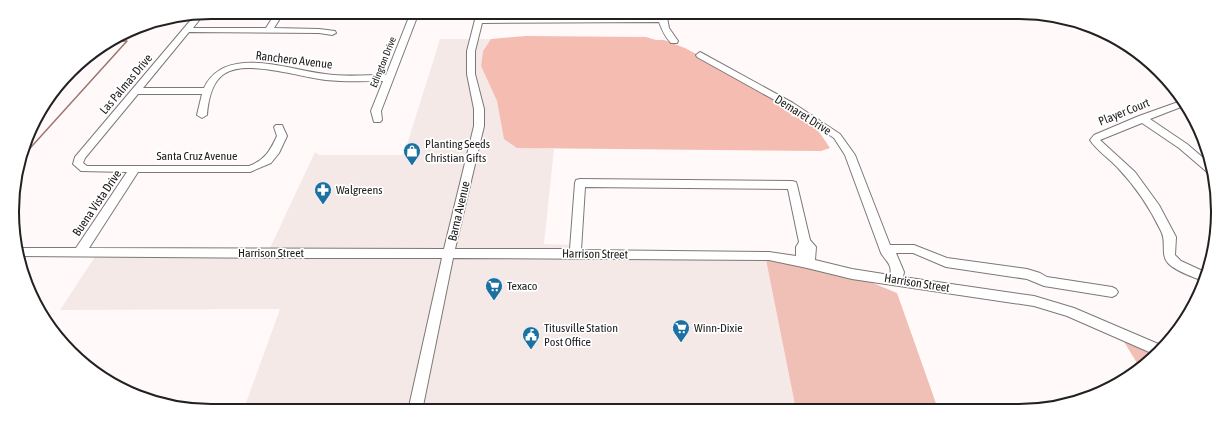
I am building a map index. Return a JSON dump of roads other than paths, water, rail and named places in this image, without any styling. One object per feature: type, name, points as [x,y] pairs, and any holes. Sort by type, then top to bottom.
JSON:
[{"type":"street","points":[[268,31],[276,19]]},
{"type":"street","name":"Edington Drive","points":[[377,120],[376,111],[412,19]]},
{"type":"street","name":"Barna Avenue","points":[[416,404],[442,280],[479,126],[479,109],[471,74],[471,51],[479,19]]},
{"type":"street","points":[[664,19],[667,34],[674,41]]},
{"type":"street","name":"Las Palmas Drive","points":[[84,168],[78,164],[80,157],[196,20]]},
{"type":"street","points":[[187,30],[319,31],[332,33]]},
{"type":"street","name":"Demaret Drive","points":[[700,55],[790,105],[837,136],[850,155],[887,251],[885,256],[891,272],[897,277]]},
{"type":"street","name":"Ranchero Avenue","points":[[202,115],[203,103],[208,91],[221,72],[237,67],[274,68],[325,77],[388,78]]},
{"type":"street","points":[[135,91],[208,91]]},
{"type":"street","name":"Player Court","points":[[1179,105],[1097,137],[1095,140],[1101,148],[1115,158],[1131,175],[1156,208],[1170,237],[1168,255],[1177,264],[1200,275]]},
{"type":"street","points":[[1142,118],[1184,146],[1205,164]]},
{"type":"street","name":"Santa Cruz Avenue","points":[[84,168],[250,169],[262,166],[272,158],[282,136],[279,127]]},
{"type":"street","name":"Buena Vista Drive","points":[[80,252],[136,169]]},
{"type":"street","points":[[575,254],[580,183],[792,184],[805,242],[802,247],[802,258],[807,263]]},
{"type":"street","points":[[887,251],[914,249],[946,262],[1027,274],[1036,276],[1044,281],[1112,292]]},
{"type":"street","name":"Harrison Street","points":[[24,252],[280,254],[449,253],[769,256],[807,263],[852,274],[897,277],[1034,302],[1070,312],[1155,348]]},
{"type":"waterway","points":[[29,149],[127,41],[122,41]]},
{"type":"place","name":"Planting Seeds Christian Gifts","points":[[412,166]]},
{"type":"place","name":"Walgreens","points":[[323,205]]},
{"type":"place","name":"Texaco","points":[[494,301]]},
{"type":"place","name":"Winn-Dixie","points":[[681,343]]},
{"type":"place","name":"Titusville Station Post Office","points":[[531,350]]}]
